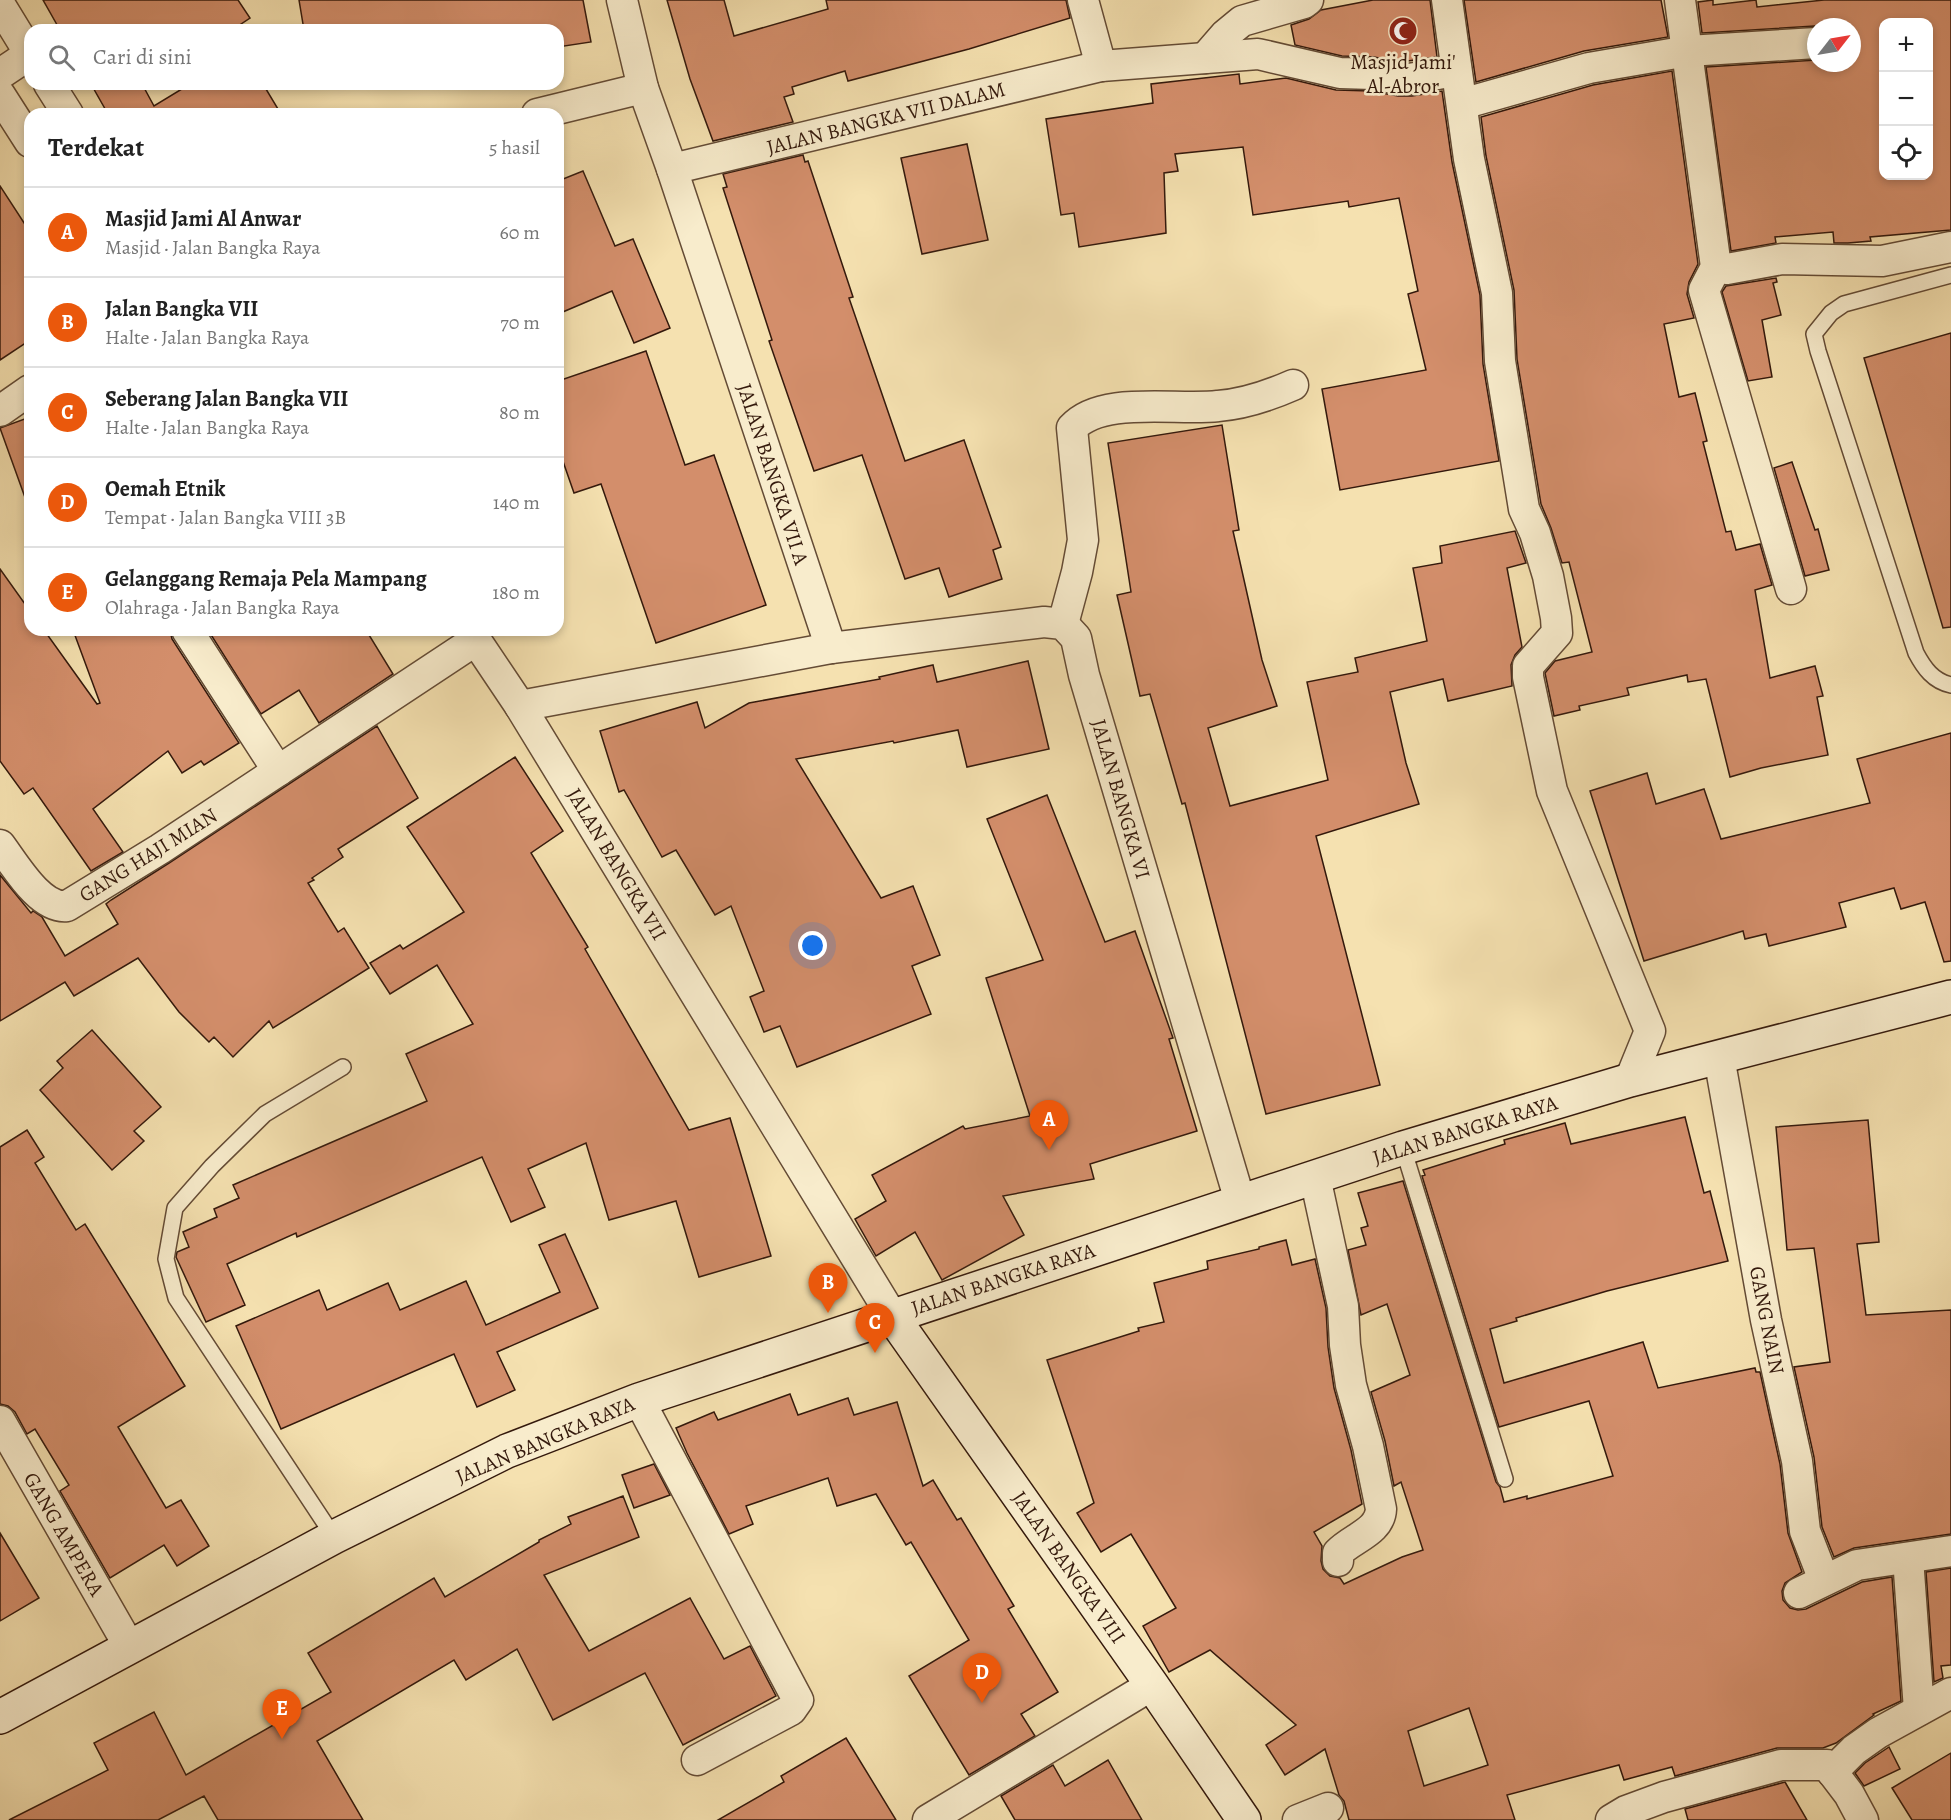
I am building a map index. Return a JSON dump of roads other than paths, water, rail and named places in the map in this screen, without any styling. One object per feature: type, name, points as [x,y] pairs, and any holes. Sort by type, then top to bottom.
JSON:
[{"type":"street","name":"JALAN BANGKA VII A","points":[[622,0],[643,88],[831,648]]},
{"type":"street","points":[[1083,0],[1101,66]]},
{"type":"street","points":[[1205,58],[1225,35],[1242,21],[1308,0]]},
{"type":"street","points":[[1447,0],[1455,71],[1469,159],[1497,293],[1500,361],[1524,509],[1535,533],[1548,576],[1556,618],[1557,633],[1528,666],[1528,677],[1552,790],[1650,1031],[1630,1080]]},
{"type":"street","points":[[1680,0],[1716,267],[1704,290],[1791,589]]},
{"type":"street","points":[[0,5],[24,44]]},
{"type":"street","points":[[1462,104],[1589,68],[1688,51],[1807,44]]},
{"type":"street","name":"JALAN BANGKA VII DALAM","points":[[672,170],[1101,66],[1258,54],[1340,74],[1373,74],[1409,79],[1455,71]]},
{"type":"street","points":[[0,74],[24,58]]},
{"type":"street","points":[[561,108],[643,88]]},
{"type":"street","points":[[53,90],[64,108]]},
{"type":"street","points":[[0,95],[24,133]]},
{"type":"street","points":[[1716,267],[1727,269],[1782,258],[1882,261],[1951,247]]},
{"type":"street","points":[[520,706],[831,648],[1044,622],[1063,624],[1083,540],[1072,428],[1079,420],[1099,412],[1143,407],[1217,407],[1251,401],[1293,385]]},
{"type":"street","points":[[0,411],[24,394]]},
{"type":"street","name":"JALAN BANGKA VI","points":[[1063,624],[1076,638],[1094,709],[1239,1201]]},
{"type":"street","points":[[191,636],[278,771]]},
{"type":"street","name":"GANG HAJI MIAN","points":[[0,845],[31,887],[50,904],[58,907],[67,906],[160,849],[278,771],[471,636]]},
{"type":"street","name":"JALAN BANGKA VII","points":[[473,636],[520,706],[892,1316]]},
{"type":"street","name":"JALAN BANGKA RAYA","points":[[0,1717],[334,1537],[507,1451],[639,1400],[1403,1148],[1630,1080],[1951,997]]},
{"type":"street","name":"GANG NAIN","points":[[1719,1057],[1766,1320],[1797,1461],[1812,1586],[1857,1565],[1908,1557]]},
{"type":"street","points":[[1315,1177],[1343,1306],[1345,1345],[1351,1385],[1368,1446],[1381,1509],[1381,1518],[1376,1526],[1344,1546],[1338,1553],[1338,1561]]},
{"type":"street","name":"JALAN BANGKA VIII","points":[[892,1316],[1152,1685],[1244,1820]]},
{"type":"street","points":[[639,1400],[798,1700],[792,1710],[696,1760]]},
{"type":"street","name":"GANG AMPERA","points":[[0,1421],[129,1646]]},
{"type":"street","points":[[1919,1710],[1908,1557],[1951,1551]]},
{"type":"street","points":[[928,1820],[1152,1685]]},
{"type":"street","points":[[1832,1772],[1854,1750],[1878,1733],[1951,1693]]},
{"type":"street","points":[[1611,1820],[1626,1811],[1664,1797],[1781,1765],[1827,1765],[1849,1794],[1863,1820]]},
{"type":"street","points":[[1298,1820],[1328,1808]]},
{"type":"lane","points":[[1951,275],[1844,304],[1831,313],[1814,334],[1916,653],[1925,669],[1941,683],[1951,685]]},
{"type":"lane","points":[[334,1537],[176,1298],[166,1258],[175,1208],[212,1166],[265,1114],[343,1067]]},
{"type":"lane","points":[[1403,1148],[1505,1479]]},
{"type":"place","name":"Masjid Jami' Al-Abror","points":[[1403,31]]},
{"type":"place","name":"Masjid Jami Al Anwar","points":[[1049,1150]]},
{"type":"place","name":"Jalan Bangka VII","points":[[828,1313]]},
{"type":"place","name":"Seberang Jalan Bangka VII","points":[[875,1353]]},
{"type":"place","name":"Oemah Etnik","points":[[982,1703]]},
{"type":"place","name":"Gelanggang Remaja Pela Mampang","points":[[282,1739]]}]
